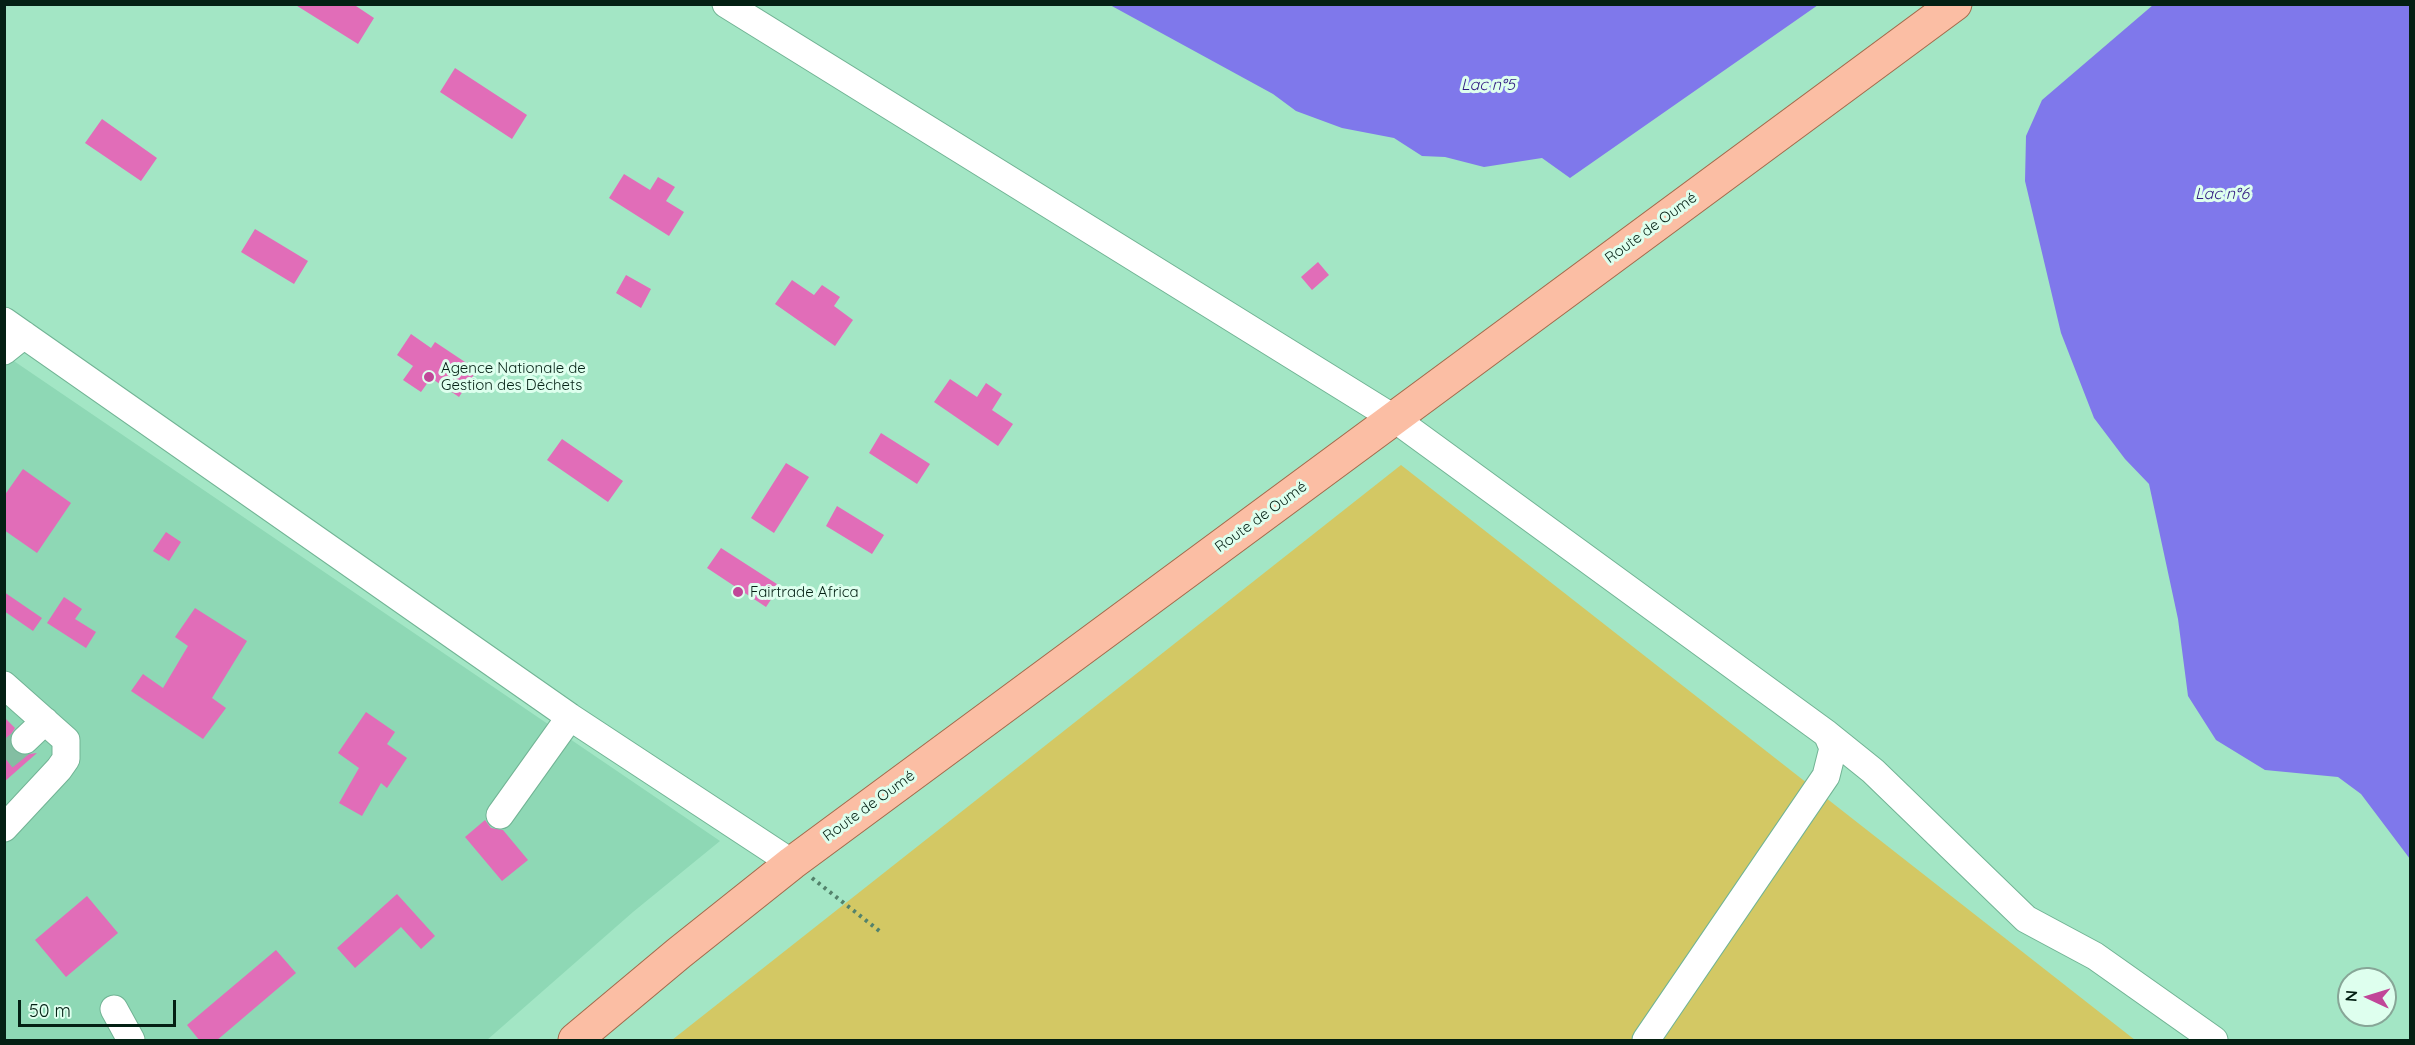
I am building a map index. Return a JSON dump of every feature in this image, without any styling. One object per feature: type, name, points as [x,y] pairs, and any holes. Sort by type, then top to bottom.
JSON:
[{"type":"main road","name":"Route de Oumé","points":[[575,1041],[679,953],[792,863],[1955,4]]},
{"type":"street","points":[[726,4],[1092,233],[1395,418],[1827,734],[1873,771],[2026,919],[2095,956],[2214,1041]]},
{"type":"street","points":[[11,336],[570,717],[792,863]]},
{"type":"street","points":[[4,685],[66,740],[66,759],[59,769],[4,828]]},
{"type":"street","points":[[500,815],[570,717]]},
{"type":"street","points":[[25,740],[45,721]]},
{"type":"street","points":[[1646,1041],[1826,776],[1833,748],[1827,734]]},
{"type":"street","points":[[114,1009],[131,1041]]},
{"type":"path","points":[[792,863],[882,933]]},
{"type":"shaded area","points":[[5,355],[720,841],[633,912],[487,1040],[5,1040]]},
{"type":"shaded area","points":[[1401,465],[2135,1040],[672,1040]]},
{"type":"water","name":"Lac n°5","points":[[1110,5],[1818,5],[1570,178],[1542,158],[1484,167],[1445,157],[1422,156],[1394,138],[1342,128],[1296,111],[1273,94]]},
{"type":"water","name":"Lac n°6","points":[[2153,5],[2410,5],[2410,859],[2361,794],[2338,777],[2265,770],[2216,740],[2188,696],[2178,619],[2149,484],[2125,459],[2094,418],[2061,333],[2025,181],[2026,136],[2042,100]]},
{"type":"building","points":[[294,4],[353,4],[374,18],[358,44]]},
{"type":"building","points":[[455,68],[527,115],[512,139],[440,92]]},
{"type":"building","points":[[102,119],[157,158],[141,181],[85,143]]},
{"type":"building","points":[[624,174],[650,190],[658,177],[675,187],[666,201],[684,212],[669,236],[609,198]]},
{"type":"building","points":[[255,229],[308,261],[294,284],[241,252]]},
{"type":"building","points":[[1318,262],[1329,275],[1312,290],[1301,277]]},
{"type":"building","points":[[626,275],[651,289],[641,308],[616,293]]},
{"type":"building","points":[[792,280],[814,295],[822,285],[840,297],[834,306],[853,320],[835,346],[775,304]]},
{"type":"building","points":[[411,334],[431,348],[435,342],[477,370],[459,397],[431,378],[421,392],[403,380],[413,366],[397,355]]},
{"type":"building","points":[[950,379],[977,397],[986,383],[1002,394],[992,410],[1013,424],[998,446],[934,402]]},
{"type":"building","points":[[881,433],[930,464],[917,484],[869,453]]},
{"type":"building","points":[[562,439],[623,481],[608,502],[547,460]]},
{"type":"building","points":[[786,463],[809,477],[774,533],[751,518]]},
{"type":"building","points":[[23,469],[71,503],[37,553],[4,530],[4,496]]},
{"type":"building","points":[[837,506],[884,535],[872,554],[826,526]]},
{"type":"building","points":[[166,532],[181,542],[169,561],[153,551]]},
{"type":"building","points":[[721,548],[780,586],[766,607],[707,568]]},
{"type":"building","points":[[4,592],[42,618],[33,631],[4,611]]},
{"type":"building","points":[[64,597],[82,609],[75,619],[96,632],[86,648],[47,623]]},
{"type":"building","points":[[195,608],[247,641],[212,698],[226,708],[203,739],[131,691],[143,674],[163,688],[188,646],[175,637]]},
{"type":"building","points":[[366,712],[395,732],[387,744],[407,758],[387,788],[381,783],[362,816],[339,803],[359,768],[338,753]]},
{"type":"building","points":[[4,717],[15,728],[10,736],[13,750],[21,755],[37,753],[4,782]]},
{"type":"building","points":[[485,820],[491,828],[503,830],[528,860],[502,881],[465,837]]},
{"type":"building","points":[[397,894],[435,936],[421,949],[401,927],[355,968],[337,948]]},
{"type":"building","points":[[87,896],[118,933],[66,977],[35,940]]},
{"type":"building","points":[[276,950],[296,973],[216,1041],[200,1041],[187,1025]]},
{"type":"tunnel","points":[[4,757],[25,740]]},
{"type":"place","name":"Agence Nationale de Gestion des Déchets","points":[[429,377]]},
{"type":"place","name":"Fairtrade Africa","points":[[738,592]]}]
